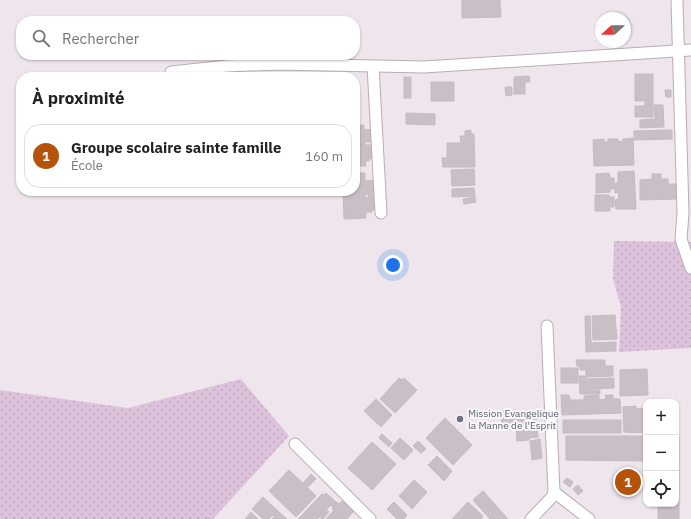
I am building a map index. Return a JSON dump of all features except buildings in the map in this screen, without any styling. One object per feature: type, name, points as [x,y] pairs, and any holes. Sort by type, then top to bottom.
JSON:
[{"type":"street","points":[[677,0],[683,213],[681,239],[691,268]]},
{"type":"street","points":[[171,72],[227,66],[278,64],[424,67],[691,50]]},
{"type":"street","points":[[373,66],[381,213]]},
{"type":"street","points":[[531,519],[552,497],[554,492],[547,326]]},
{"type":"street","points":[[295,444],[370,519]]},
{"type":"street","points":[[554,492],[589,519]]},
{"type":"shaded area","points":[[614,241],[691,242],[691,348],[619,352],[621,307],[613,279]]},
{"type":"shaded area","points":[[241,379],[289,436],[213,519],[0,519],[0,390],[128,408]]},
{"type":"place","name":"Mission Evangelique la Manne de l'Esprit","points":[[460,419]]},
{"type":"place","name":"Groupe scolaire sainte famille","points":[[628,482]]}]
